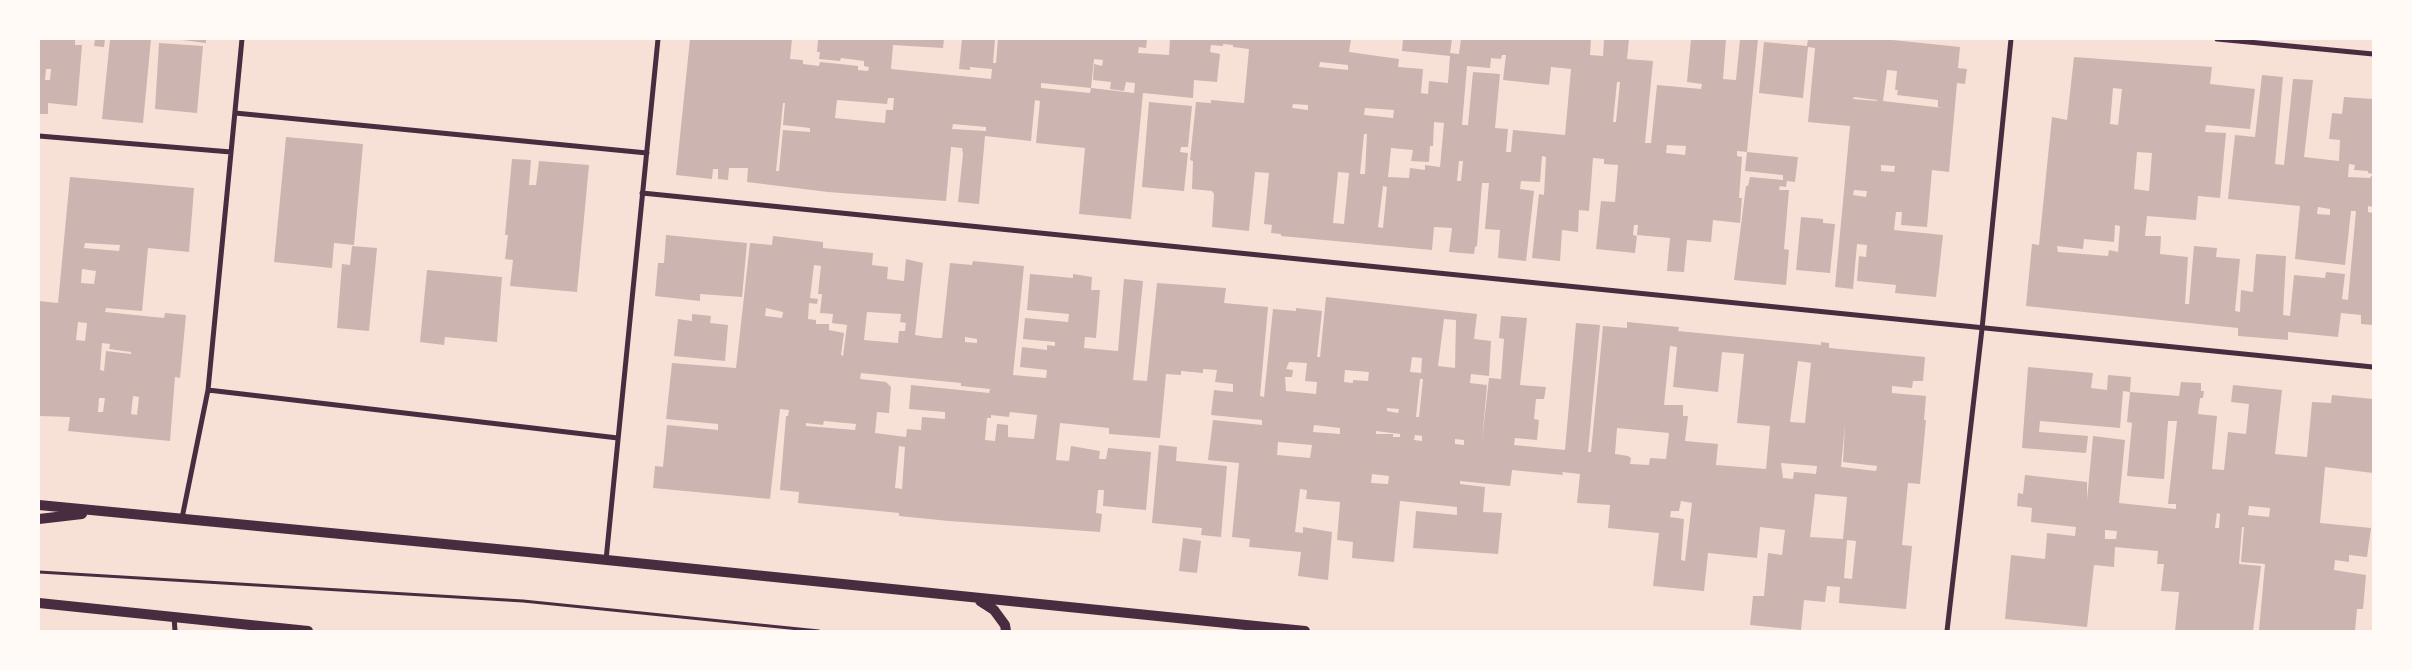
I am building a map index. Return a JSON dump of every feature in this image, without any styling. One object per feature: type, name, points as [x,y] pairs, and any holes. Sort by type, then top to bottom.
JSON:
[{"type":"main road","points":[[39,505],[1305,631]]},
{"type":"main road","points":[[39,519],[103,512]]},
{"type":"main road","points":[[978,599],[994,610],[1005,625],[1006,631]]},
{"type":"main road","points":[[39,603],[308,631]]},
{"type":"street","points":[[182,518],[208,390],[242,39]]},
{"type":"street","points":[[606,560],[658,39]]},
{"type":"street","points":[[1947,631],[1982,329],[2011,39]]},
{"type":"street","points":[[2217,39],[2373,54]]},
{"type":"street","points":[[235,113],[647,153]]},
{"type":"street","points":[[39,136],[231,152]]},
{"type":"street","points":[[642,193],[2373,367]]},
{"type":"street","points":[[208,390],[618,438]]},
{"type":"street","points":[[174,616],[175,631]]},
{"type":"path","points":[[39,572],[523,601],[819,631]]},
{"type":"building","points":[[39,39],[75,39],[75,45],[82,45],[77,106],[48,103],[48,114],[39,114]],"holes":[[[46,69],[51,69],[50,80],[45,80]]]},
{"type":"building","points":[[95,39],[105,39],[104,47],[94,46]]},
{"type":"building","points":[[110,39],[151,39],[143,123],[102,119]]},
{"type":"building","points":[[174,39],[206,39],[206,43]]},
{"type":"building","points":[[690,39],[792,39],[790,59],[803,60],[803,64],[819,66],[820,62],[858,66],[858,70],[868,71],[869,67],[864,66],[864,61],[841,58],[840,61],[819,59],[820,52],[817,52],[818,40],[944,39],[943,48],[893,45],[891,69],[991,79],[992,69],[970,67],[970,70],[959,69],[962,39],[995,39],[993,63],[996,63],[998,39],[1147,39],[1146,48],[1139,47],[1138,53],[1169,55],[1170,39],[1351,39],[1349,52],[1399,59],[1398,67],[1423,69],[1421,93],[1428,94],[1429,81],[1448,83],[1450,56],[1402,51],[1403,39],[1452,39],[1450,53],[1459,54],[1461,39],[1591,39],[1590,55],[1603,56],[1604,39],[1629,39],[1627,59],[1653,61],[1645,143],[1651,143],[1657,85],[1701,89],[1702,84],[1687,82],[1691,39],[1726,39],[1723,79],[1736,80],[1740,39],[1758,39],[1747,152],[1737,151],[1737,156],[1742,157],[1739,198],[1742,198],[1740,223],[1713,220],[1711,242],[1687,240],[1684,272],[1667,271],[1670,238],[1637,235],[1638,225],[1634,225],[1633,235],[1637,236],[1635,253],[1596,249],[1601,201],[1615,202],[1618,165],[1604,164],[1604,159],[1593,158],[1589,211],[1579,210],[1578,232],[1562,230],[1560,261],[1532,258],[1539,194],[1544,195],[1546,157],[1542,156],[1540,182],[1521,181],[1520,189],[1534,191],[1526,261],[1498,258],[1500,230],[1485,229],[1489,183],[1482,183],[1477,246],[1475,247],[1474,254],[1449,252],[1452,228],[1434,227],[1432,250],[1281,236],[1281,234],[1271,233],[1272,225],[1264,224],[1269,173],[1255,172],[1249,231],[1212,227],[1214,194],[1212,191],[1192,189],[1193,161],[1190,160],[1196,102],[1211,103],[1211,100],[1244,103],[1249,49],[1223,44],[1223,46],[1211,45],[1210,52],[1220,54],[1217,82],[1194,80],[1193,98],[1143,93],[1131,219],[1079,214],[1085,148],[1036,143],[1040,101],[1035,100],[1031,141],[985,136],[979,204],[958,202],[962,148],[951,147],[946,201],[828,192],[747,182],[748,168],[729,168],[728,180],[718,179],[718,169],[713,169],[712,179],[676,175]],"holes":[[[1502,55],[1506,55],[1503,80],[1549,85],[1551,67],[1571,69],[1565,135],[1513,130],[1511,152],[1506,152],[1508,129],[1495,128],[1500,74],[1473,72],[1468,125],[1462,125],[1467,66],[1490,68],[1491,58],[1501,59]],[[1094,59],[1103,60],[1102,66],[1094,64],[1093,80],[1111,82],[1110,89],[1124,91],[1126,82],[1135,83],[1134,93],[1091,88]],[[1320,62],[1348,65],[1348,70],[1319,67]],[[1617,82],[1620,82],[1616,122],[1613,122]],[[1041,83],[1091,88],[1090,93],[1041,88]],[[888,98],[894,98],[893,110],[886,110],[885,123],[835,118],[837,100],[887,104]],[[783,103],[785,103],[783,125],[810,128],[810,132],[783,130],[779,171],[776,171]],[[1293,104],[1308,105],[1308,110],[1292,108]],[[1365,108],[1394,110],[1393,118],[1364,115]],[[1434,122],[1444,123],[1440,167],[1425,165],[1425,170],[1410,168],[1409,178],[1388,177],[1391,148],[1413,150],[1411,161],[1429,162],[1430,146],[1433,146]],[[953,124],[986,127],[986,131],[952,129]],[[1364,134],[1367,134],[1365,174],[1360,174]],[[1667,145],[1686,146],[1685,155],[1666,153]],[[1459,161],[1463,161],[1461,181],[1457,181]],[[1338,172],[1349,173],[1344,224],[1333,223]],[[1383,186],[1387,187],[1383,228],[1378,227]]]},
{"type":"building","points":[[1808,39],[1883,39],[1960,47],[1958,68],[1967,69],[1965,84],[1957,83],[1949,172],[1932,170],[1927,227],[1901,225],[1902,212],[1896,212],[1894,230],[1943,235],[1936,297],[1895,293],[1896,285],[1857,281],[1859,256],[1866,257],[1867,245],[1857,244],[1853,289],[1835,287],[1850,126],[1808,122],[1815,48],[1808,47],[1803,98],[1759,93],[1764,42],[1807,46]],"holes":[[[1887,70],[1897,71],[1895,90],[1898,90],[1897,95],[1938,100],[1938,107],[1943,108],[1883,101]],[[1854,97],[1877,101],[1853,99]],[[1881,165],[1895,166],[1894,172],[1881,171]],[[1854,190],[1867,191],[1866,197],[1853,195]]]},
{"type":"building","points":[[159,43],[203,46],[197,113],[155,109]]},
{"type":"building","points":[[2074,57],[2212,67],[2210,84],[2255,89],[2250,129],[2206,125],[2205,132],[2226,133],[2220,198],[2198,196],[2196,220],[2147,216],[2145,236],[2161,236],[2160,254],[2188,257],[2185,304],[2189,304],[2194,246],[2217,248],[2216,257],[2240,259],[2235,311],[2240,312],[2241,290],[2253,292],[2256,254],[2286,256],[2283,315],[2290,316],[2294,275],[2325,278],[2326,272],[2345,274],[2342,299],[2348,300],[2356,211],[2351,211],[2345,265],[2295,259],[2300,206],[2228,199],[2235,135],[2255,137],[2262,75],[2283,77],[2275,164],[2284,165],[2293,79],[2313,80],[2304,157],[2339,161],[2340,140],[2329,139],[2332,113],[2342,114],[2344,97],[2373,99],[2373,174],[2368,173],[2368,171],[2354,170],[2355,165],[2349,164],[2348,177],[2370,178],[2373,176],[2373,207],[2368,206],[2368,212],[2373,213],[2373,325],[2361,324],[2361,315],[2341,313],[2338,337],[2288,332],[2288,340],[2238,336],[2238,328],[2026,306],[2032,244],[2039,245],[2052,117],[2067,120]],"holes":[[[2113,88],[2122,89],[2118,125],[2110,124]],[[2137,152],[2152,153],[2149,191],[2134,189]],[[2318,207],[2330,209],[2330,215],[2317,214]],[[2115,225],[2120,226],[2118,252],[2109,250],[2108,256],[2058,252],[2057,246],[2083,249],[2084,239],[2114,242]]]},
{"type":"building","points":[[1149,102],[1192,106],[1188,147],[1181,147],[1180,152],[1188,153],[1184,191],[1142,187]]},
{"type":"building","points":[[286,137],[363,144],[354,245],[334,243],[332,268],[274,262]]},
{"type":"building","points":[[1747,152],[1798,157],[1795,182],[1787,181],[1786,187],[1780,186],[1779,190],[1789,190],[1784,249],[1789,250],[1786,285],[1734,280],[1746,186],[1748,186],[1750,177],[1783,180],[1783,175],[1745,171]]},
{"type":"building","points":[[512,159],[531,160],[529,185],[536,185],[539,161],[589,165],[577,292],[510,286],[513,260],[505,259],[508,235],[505,235]]},
{"type":"building","points":[[70,177],[194,188],[189,252],[148,248],[142,311],[106,308],[105,312],[164,318],[165,313],[186,315],[180,378],[175,377],[170,441],[68,431],[70,417],[39,416],[39,301],[58,303]],"holes":[[[85,243],[120,245],[119,251],[84,248]],[[82,269],[96,271],[94,284],[81,283]],[[78,322],[87,323],[85,341],[76,340]],[[102,343],[110,344],[109,349],[131,352],[131,354],[106,351],[104,371],[100,370]],[[133,396],[139,397],[137,415],[131,414]],[[99,398],[105,398],[103,412],[98,412]]]},
{"type":"building","points":[[1801,217],[1823,219],[1823,223],[1835,224],[1830,273],[1796,270]]},
{"type":"building","points":[[666,235],[747,243],[742,297],[700,294],[700,301],[655,296],[658,263],[664,263]]},
{"type":"building","points":[[773,236],[823,242],[823,248],[873,253],[872,265],[888,267],[887,279],[904,281],[906,259],[923,263],[915,335],[936,338],[942,338],[950,263],[972,265],[973,261],[1024,266],[1013,375],[1046,378],[1047,370],[1020,367],[1022,347],[1047,350],[1047,345],[1055,346],[1055,342],[1023,339],[1025,318],[1068,322],[1069,314],[1027,310],[1030,274],[1073,278],[1073,274],[1092,277],[1091,290],[1100,290],[1096,338],[1085,337],[1084,348],[1118,351],[1124,279],[1143,281],[1133,380],[1147,381],[1157,283],[1226,288],[1224,303],[1268,307],[1260,396],[1264,397],[1273,309],[1296,311],[1296,308],[1322,311],[1317,357],[1320,357],[1326,297],[1477,314],[1474,339],[1491,341],[1489,376],[1471,374],[1470,383],[1487,385],[1482,441],[1489,378],[1501,379],[1504,339],[1499,338],[1501,316],[1527,318],[1520,385],[1546,387],[1544,399],[1536,399],[1534,419],[1539,420],[1537,440],[1515,438],[1514,445],[1565,450],[1576,323],[1600,325],[1588,452],[1591,452],[1603,326],[1627,328],[1627,322],[1679,327],[1678,331],[1821,345],[1821,342],[1829,343],[1829,348],[1925,357],[1923,381],[1913,381],[1912,388],[1892,386],[1892,393],[1926,396],[1924,420],[1926,420],[1920,484],[1908,483],[1902,545],[1912,546],[1906,609],[1839,603],[1840,587],[1827,586],[1825,602],[1804,600],[1801,630],[1750,625],[1753,596],[1764,596],[1768,553],[1782,555],[1785,530],[1760,527],[1757,558],[1708,553],[1704,591],[1653,586],[1659,533],[1608,528],[1610,505],[1577,503],[1580,474],[1562,472],[1563,475],[1512,470],[1510,486],[1460,481],[1460,484],[1485,487],[1483,512],[1502,513],[1498,554],[1413,548],[1416,511],[1457,515],[1457,507],[1400,501],[1394,562],[1352,558],[1353,542],[1337,540],[1340,502],[1306,499],[1307,490],[1300,489],[1295,532],[1303,533],[1303,527],[1332,532],[1328,580],[1298,576],[1301,552],[1249,547],[1250,539],[1232,537],[1239,463],[1208,460],[1213,420],[1262,425],[1262,420],[1211,415],[1214,390],[1233,392],[1233,384],[1215,382],[1217,370],[1203,369],[1203,373],[1181,371],[1181,375],[1166,374],[1160,438],[1109,434],[1109,428],[1060,423],[1056,460],[1069,461],[1071,446],[1100,451],[1099,459],[1106,459],[1108,448],[1151,452],[1146,510],[1103,506],[1104,490],[1098,490],[1096,513],[1102,514],[1100,532],[949,521],[899,516],[899,513],[798,503],[799,492],[780,490],[786,416],[788,416],[789,410],[780,409],[770,499],[653,488],[655,466],[663,467],[667,425],[718,430],[718,424],[666,419],[672,363],[736,368],[750,243],[772,245]],"holes":[[[814,265],[821,266],[818,294],[822,294],[820,313],[833,314],[832,323],[847,325],[843,356],[841,355],[844,333],[829,330],[829,324],[816,324],[816,320],[808,319],[809,303],[817,304],[818,299],[810,298]],[[766,308],[783,312],[782,318],[765,316]],[[867,312],[901,314],[900,322],[906,323],[905,331],[899,331],[898,343],[864,340]],[[1444,319],[1456,320],[1455,368],[1438,366]],[[965,337],[977,339],[977,343],[965,342]],[[1670,346],[1677,347],[1673,387],[1718,392],[1722,352],[1744,354],[1737,423],[1770,426],[1766,469],[1716,465],[1718,444],[1685,441],[1688,416],[1683,416],[1683,405],[1664,405]],[[1412,357],[1422,358],[1421,373],[1410,372]],[[1798,361],[1811,363],[1805,423],[1790,422]],[[1289,362],[1307,363],[1305,381],[1317,382],[1316,394],[1286,391],[1285,377],[1292,377],[1293,370],[1286,369]],[[1345,370],[1369,372],[1368,381],[1353,380],[1353,383],[1344,382]],[[861,373],[961,383],[961,386],[990,389],[989,393],[911,385],[909,409],[945,412],[945,419],[922,417],[921,430],[907,429],[906,437],[875,433],[877,412],[889,413],[891,387],[886,382],[860,379]],[[1420,379],[1423,379],[1419,417],[1416,417]],[[1387,408],[1399,409],[1398,413],[1387,411]],[[1010,412],[1037,415],[1034,439],[1008,437],[1008,425],[997,424],[995,441],[985,440],[987,418],[991,418],[991,415],[1009,417]],[[824,421],[856,424],[855,430],[806,426],[806,423],[823,425]],[[1845,424],[1843,462],[1877,466],[1876,471],[1841,467]],[[1314,425],[1340,428],[1340,434],[1313,432]],[[1617,428],[1669,433],[1666,459],[1650,458],[1649,465],[1630,464],[1631,458],[1615,454]],[[1376,431],[1400,434],[1400,437],[1393,437],[1393,434],[1376,434]],[[1415,435],[1422,436],[1422,441],[1414,440]],[[1455,439],[1464,440],[1464,445],[1455,444]],[[1278,442],[1312,445],[1310,458],[1277,455]],[[899,446],[905,447],[902,489],[895,488]],[[1781,463],[1817,466],[1816,474],[1794,472],[1793,479],[1783,478]],[[1372,474],[1389,476],[1388,484],[1371,483]],[[1815,494],[1847,497],[1843,539],[1810,537]],[[1681,501],[1692,503],[1685,561],[1681,560],[1684,519],[1670,517],[1671,511],[1679,511]],[[1847,540],[1856,541],[1852,579],[1844,578]]]},
{"type":"building","points":[[352,246],[377,248],[369,331],[337,328],[342,264],[350,265]]},
{"type":"building","points":[[427,270],[502,277],[497,342],[445,337],[444,345],[420,342]]},
{"type":"building","points":[[692,314],[711,316],[710,323],[728,325],[725,361],[674,356],[678,319],[692,321]]},
{"type":"building","points":[[2028,367],[2093,373],[2091,388],[2107,390],[2108,375],[2131,377],[2130,392],[2123,391],[2120,428],[2040,421],[2039,432],[2088,436],[2086,453],[2022,448]]},
{"type":"building","points":[[2181,382],[2201,383],[2201,391],[2204,391],[2203,398],[2200,398],[2198,414],[2217,416],[2212,469],[2224,470],[2228,432],[2246,434],[2249,404],[2231,402],[2233,385],[2282,390],[2275,454],[2307,457],[2312,402],[2331,403],[2332,395],[2373,399],[2373,473],[2325,467],[2320,523],[2371,528],[2367,557],[2349,555],[2349,562],[2335,560],[2334,570],[2366,575],[2363,609],[2357,609],[2355,631],[2259,630],[2265,564],[2241,562],[2244,527],[2242,527],[2239,564],[2261,566],[2253,631],[2175,631],[2179,592],[2161,591],[2164,564],[2157,564],[2158,551],[2115,547],[2114,567],[2094,565],[2087,627],[2005,619],[2011,555],[2045,559],[2047,533],[2075,536],[2076,527],[2031,522],[2032,508],[2017,506],[2018,493],[2023,494],[2025,475],[2087,482],[2087,500],[2093,436],[2125,440],[2119,503],[2176,509],[2176,504],[2168,504],[2177,421],[2168,421],[2164,479],[2127,476],[2132,423],[2127,422],[2130,392],[2179,396]],"holes":[[[2249,506],[2270,508],[2269,517],[2248,515]],[[2217,513],[2220,514],[2219,528],[2215,528]],[[2105,530],[2117,531],[2116,539],[2105,539]]]},
{"type":"building","points":[[1159,445],[1177,447],[1176,461],[1227,466],[1221,537],[1201,535],[1202,528],[1152,523]]},
{"type":"building","points":[[1183,538],[1201,541],[1197,573],[1179,571]]}]
